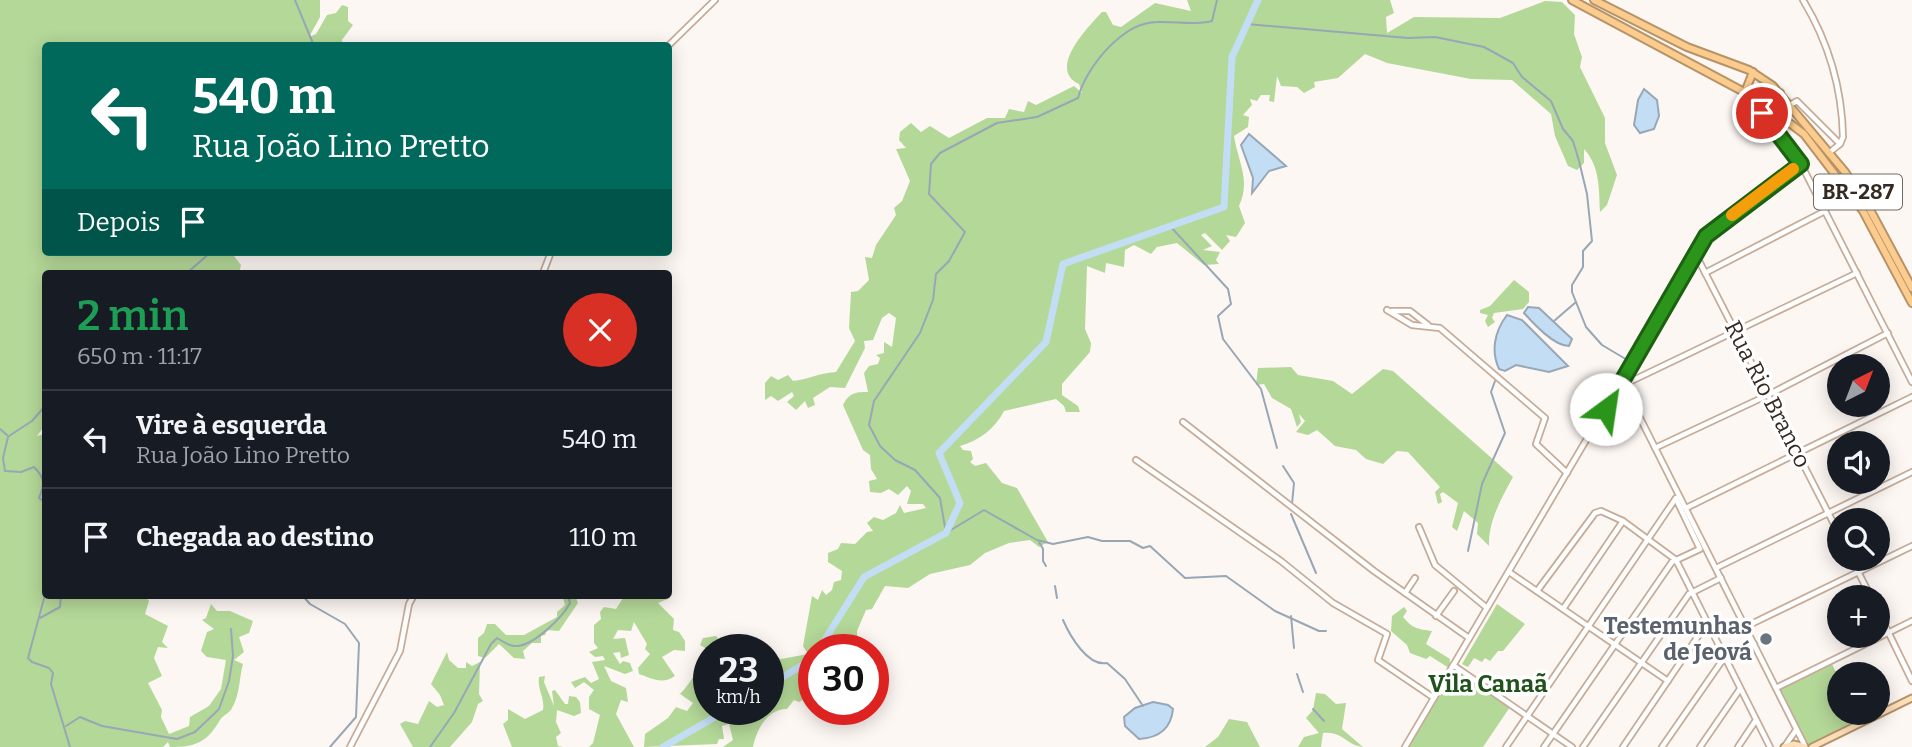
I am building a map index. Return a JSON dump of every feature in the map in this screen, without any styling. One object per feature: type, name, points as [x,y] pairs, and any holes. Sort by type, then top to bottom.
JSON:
[{"type":"highway","name":"BR-287","points":[[1572,0],[1745,92],[1784,116],[1811,141],[1846,185],[1912,303]]},
{"type":"highway","name":"BR-287","points":[[1594,0],[1686,47],[1753,72],[1780,93],[1830,152],[1868,206],[1912,288]]},
{"type":"highway","points":[[1745,92],[1753,72]]},
{"type":"highway","points":[[1762,113],[1780,93]]},
{"type":"highway","points":[[1774,127],[1784,116]]},
{"type":"main road","points":[[1812,747],[1912,698]]},
{"type":"main road","points":[[1784,747],[1805,747]]},
{"type":"street","points":[[672,42],[715,0]]},
{"type":"street","points":[[1803,0],[1820,32],[1835,74],[1842,118],[1840,144],[1830,152]]},
{"type":"street","points":[[1745,92],[1801,164],[1912,382]]},
{"type":"street","name":"BR-287","points":[[1790,105],[1797,101],[1840,144]]},
{"type":"street","points":[[1405,747],[1706,236],[1801,164]]},
{"type":"street","points":[[1705,273],[1825,211]]},
{"type":"street","name":"Rua Rio Branco","points":[[1695,255],[1827,510]]},
{"type":"street","points":[[1620,386],[1857,273]]},
{"type":"street","points":[[1429,326],[1410,311],[1387,310],[1412,325],[1440,328],[1545,418],[1536,444],[1567,473]]},
{"type":"street","points":[[1655,448],[1768,395],[1888,333]]},
{"type":"street","points":[[1544,747],[1672,562],[1700,549],[1655,448],[1627,392],[1620,386]]},
{"type":"street","points":[[1686,508],[1912,397]]},
{"type":"street","points":[[1183,422],[1405,593],[1469,638]]},
{"type":"street","points":[[1136,460],[1281,561],[1312,587],[1387,634],[1378,660],[1434,698]]},
{"type":"street","points":[[1841,508],[1912,472]]},
{"type":"street","points":[[1677,497],[1686,508],[1805,747]]},
{"type":"street","points":[[1506,747],[1677,497]]},
{"type":"street","points":[[1536,591],[1594,513],[1601,511],[1623,521],[1676,560],[1770,747]]},
{"type":"street","points":[[1716,568],[1827,515]]},
{"type":"street","points":[[1563,609],[1623,521]]},
{"type":"street","points":[[1419,527],[1435,565],[1488,607]]},
{"type":"street","points":[[1745,627],[1912,546]]},
{"type":"street","points":[[1509,572],[1668,681]]},
{"type":"street","points":[[1858,572],[1865,585]]},
{"type":"street","points":[[1405,593],[1415,578]]},
{"type":"street","points":[[1583,747],[1692,592],[1721,578]]},
{"type":"street","points":[[1436,616],[1454,591]]},
{"type":"street","points":[[350,747],[400,651],[412,599]]},
{"type":"street","points":[[1890,632],[1912,621]]},
{"type":"street","points":[[1625,746],[1707,623]]},
{"type":"street","points":[[1890,635],[1912,681]]},
{"type":"street","points":[[1662,747],[1724,658],[1754,644]]},
{"type":"street","points":[[1776,688],[1858,648]]},
{"type":"street","points":[[1453,665],[1572,747]]},
{"type":"street","points":[[1700,747],[1740,689]]},
{"type":"street","points":[[1738,747],[1756,720]]},
{"type":"street","points":[[1784,747],[1797,729]]},
{"type":"green space","points":[[0,0],[320,0],[320,17],[309,37],[316,34],[327,15],[336,13],[342,5],[348,7],[348,21],[353,25],[342,42],[42,42],[42,256],[234,256],[241,265],[240,270],[42,270],[42,429],[37,436],[42,435],[42,599],[147,599],[145,614],[168,626],[162,642],[168,648],[158,647],[154,658],[162,676],[148,683],[162,710],[161,717],[169,734],[189,726],[190,717],[209,706],[221,689],[226,660],[207,657],[201,651],[207,632],[214,629],[202,620],[206,618],[211,604],[217,611],[230,611],[253,621],[249,633],[239,637],[244,652],[234,660],[243,664],[235,703],[200,742],[170,747],[168,742],[163,747],[0,747]]},
{"type":"green space","points":[[1187,0],[1390,0],[1394,13],[1386,17],[1387,33],[1414,17],[1500,18],[1545,1],[1562,2],[1575,15],[1574,34],[1582,57],[1580,67],[1605,118],[1605,143],[1617,175],[1607,205],[1600,212],[1598,178],[1584,149],[1584,163],[1577,170],[1568,166],[1555,136],[1551,114],[1512,80],[1471,79],[1387,63],[1365,54],[1338,78],[1314,82],[1315,87],[1304,93],[1297,87],[1281,86],[1277,76],[1274,102],[1269,101],[1270,95],[1261,95],[1257,101],[1250,99],[1252,105],[1243,115],[1249,117],[1248,127],[1234,136],[1244,179],[1239,206],[1245,223],[1236,237],[1226,235],[1230,241],[1222,250],[1205,233],[1201,235],[1212,246],[1203,250],[1220,252],[1216,260],[1219,264],[1204,265],[1177,243],[1157,247],[1151,254],[1134,245],[1125,250],[1124,267],[1106,263],[1105,273],[1087,266],[1085,329],[1091,343],[1090,352],[1062,384],[1062,395],[1078,406],[1080,412],[1066,412],[1056,399],[1004,411],[985,433],[960,446],[963,450],[971,451],[973,459],[970,462],[975,466],[986,463],[1002,483],[1017,488],[1048,542],[1039,547],[1030,540],[1009,543],[985,553],[970,565],[930,574],[908,588],[885,586],[872,609],[866,610],[857,634],[805,634],[812,596],[818,600],[822,590],[826,595],[832,590],[834,582],[841,580],[842,571],[828,562],[828,553],[838,549],[841,543],[855,544],[867,532],[873,531],[867,523],[874,517],[883,520],[896,513],[900,505],[904,513],[926,508],[923,504],[907,504],[911,491],[907,486],[898,495],[889,489],[881,493],[870,492],[869,481],[877,479],[871,469],[870,455],[863,450],[843,405],[853,394],[868,392],[864,373],[869,366],[878,364],[880,358],[876,355],[884,353],[884,342],[892,347],[896,318],[889,313],[882,318],[873,340],[864,341],[865,348],[845,388],[830,387],[813,398],[815,405],[808,408],[805,401],[796,410],[787,402],[794,396],[792,392],[778,401],[771,396],[765,400],[765,383],[771,376],[778,380],[788,375],[793,381],[836,372],[855,341],[849,328],[851,292],[858,291],[869,280],[865,257],[872,258],[876,245],[896,215],[894,208],[902,201],[910,181],[896,149],[906,148],[899,140],[900,132],[911,123],[921,132],[930,126],[949,138],[987,118],[1005,118],[1009,109],[1024,112],[1028,101],[1036,105],[1074,86],[1082,93],[1079,84],[1070,77],[1067,68],[1069,58],[1081,37],[1102,12],[1106,12],[1113,25],[1121,27],[1155,3],[1191,11]]},
{"type":"green space","points":[[1514,280],[1529,292],[1529,302],[1523,309],[1494,313],[1492,318],[1495,322],[1488,327],[1485,321],[1488,315],[1480,313],[1480,310],[1490,306]]},
{"type":"green space","points":[[1291,367],[1298,375],[1333,381],[1352,394],[1383,369],[1393,371],[1513,477],[1493,519],[1489,546],[1477,534],[1478,523],[1464,511],[1457,531],[1452,527],[1458,503],[1443,492],[1440,494],[1442,502],[1438,504],[1435,492],[1440,487],[1408,452],[1397,451],[1383,464],[1366,459],[1356,450],[1335,446],[1317,430],[1308,435],[1296,432],[1305,421],[1299,414],[1301,422],[1297,427],[1291,409],[1272,398],[1264,384],[1256,385],[1258,368]]},
{"type":"green space","points":[[563,599],[576,599],[578,603],[559,631],[547,630],[545,635],[541,636],[541,643],[532,643],[523,651],[525,659],[514,658],[499,644],[485,658],[478,656],[478,638],[484,633],[487,624],[495,624],[506,635],[524,635],[557,617],[557,612],[565,605]]},
{"type":"green space","points":[[622,599],[668,599],[658,603],[674,619],[673,630],[679,632],[685,641],[685,651],[674,650],[662,657],[675,676],[670,679],[652,679],[639,674],[638,668],[650,654],[645,649],[647,644],[634,622],[631,631],[618,630],[613,639],[625,638],[629,655],[621,658],[620,652],[613,653],[620,664],[623,661],[630,663],[633,671],[625,674],[604,666],[611,681],[626,688],[628,702],[621,700],[616,714],[634,747],[589,747],[593,743],[600,715],[589,709],[589,697],[594,690],[584,682],[575,688],[571,682],[585,677],[591,683],[599,679],[592,662],[605,660],[603,656],[595,657],[589,652],[598,648],[594,643],[594,625],[601,619],[600,612],[604,607],[616,609]]},
{"type":"green space","points":[[1497,604],[1525,624],[1503,651],[1498,651],[1490,661],[1485,658],[1482,662],[1474,658],[1468,667],[1462,664]]},
{"type":"green space","points":[[1404,607],[1407,611],[1403,617],[1410,624],[1432,631],[1426,644],[1450,659],[1449,668],[1430,656],[1426,659],[1410,653],[1407,645],[1391,631],[1392,616]]},
{"type":"green space","points":[[447,652],[449,660],[458,668],[466,668],[466,662],[472,666],[480,662],[479,694],[483,701],[478,704],[472,722],[450,747],[413,747],[400,724],[405,721],[418,724],[429,701],[437,707],[444,705],[431,684]]},
{"type":"green space","points":[[798,656],[798,702],[794,700],[784,709],[784,658]]},
{"type":"green space","points":[[1827,666],[1827,725],[1847,725],[1807,745],[1780,689]]},
{"type":"green space","points":[[1454,670],[1510,707],[1483,747],[1408,747]]},
{"type":"green space","points":[[545,676],[544,682],[554,706],[552,691],[555,690],[565,704],[568,704],[569,696],[576,697],[580,702],[581,713],[574,716],[557,710],[556,722],[561,733],[556,737],[558,746],[563,747],[512,747],[503,724],[508,720],[508,709],[525,719],[543,710],[539,677]]},
{"type":"green space","points":[[693,676],[693,703],[680,694]]},
{"type":"green space","points":[[1316,693],[1325,694],[1336,704],[1346,703],[1342,729],[1363,747],[1335,734],[1323,733],[1321,747],[1298,747],[1304,737],[1319,733],[1306,718],[1313,710]]},
{"type":"green space","points":[[693,703],[693,725],[726,725],[722,726],[724,739],[719,739],[717,744],[644,747],[645,734],[668,718],[676,707],[687,711]]},
{"type":"green space","points":[[1229,719],[1247,722],[1260,747],[1205,747],[1218,737]]},
{"type":"green space","points":[[729,725],[762,725],[753,747],[723,747],[733,740]]},
{"type":"water","points":[[1644,89],[1657,100],[1659,116],[1654,129],[1640,133],[1634,125],[1638,100]]},
{"type":"water","points":[[1249,134],[1286,166],[1269,171],[1252,193],[1253,178],[1241,145]]},
{"type":"water","points":[[1528,307],[1539,308],[1572,339],[1569,346],[1557,342],[1539,328],[1524,313]]},
{"type":"water","points":[[1507,315],[1522,320],[1568,366],[1549,372],[1516,365],[1505,371],[1499,369],[1495,342]]},
{"type":"water","points":[[1153,702],[1168,705],[1173,709],[1170,722],[1158,734],[1139,739],[1125,726],[1124,717],[1135,708]]},
{"type":"waterway","points":[[295,0],[312,42]]},
{"type":"waterway","points":[[1217,0],[1212,21],[1144,24],[1119,38],[1089,73],[1078,98],[1037,117],[997,123],[940,153],[931,164],[929,194],[965,232],[949,261],[936,274],[933,300],[920,333],[874,401],[869,425],[880,446],[895,460],[915,470],[940,498],[946,533],[984,510],[1037,540],[1053,544],[1088,537],[1102,541],[1130,541],[1143,548],[1150,546],[1185,578],[1226,576],[1275,611],[1319,631],[1326,631]]},
{"type":"waterway","points":[[828,634],[864,577],[946,533],[960,503],[939,453],[1046,342],[1063,264],[1224,207],[1232,57],[1258,0]]},
{"type":"waterway","points":[[1247,24],[1408,38],[1435,37],[1484,47],[1513,63],[1522,77],[1551,101],[1563,129],[1573,141],[1579,161],[1587,194],[1592,241],[1583,251],[1583,267],[1572,285],[1572,292],[1586,327],[1602,345],[1629,361]]},
{"type":"waterway","points":[[1170,226],[1228,289],[1231,304],[1218,316],[1223,339],[1261,389],[1277,448]]},
{"type":"waterway","points":[[190,270],[206,256]]},
{"type":"waterway","points":[[1554,321],[1576,302]]},
{"type":"waterway","points":[[1468,551],[1482,484],[1505,433],[1491,392],[1495,381]]},
{"type":"waterway","points":[[9,436],[32,421],[42,410]]},
{"type":"waterway","points":[[0,429],[7,435]]},
{"type":"waterway","points":[[8,437],[3,458],[5,471],[21,472],[34,467],[42,479]]},
{"type":"waterway","points":[[1283,466],[1294,483],[1292,504]]},
{"type":"waterway","points":[[42,489],[39,498],[42,500]]},
{"type":"waterway","points":[[1291,514],[1316,573]]},
{"type":"waterway","points":[[1039,542],[1046,566]]},
{"type":"waterway","points":[[1055,586],[1057,598]]},
{"type":"waterway","points":[[44,599],[28,658],[49,668],[53,673],[51,684],[70,747]]},
{"type":"waterway","points":[[40,618],[60,607],[61,599]]},
{"type":"waterway","points":[[306,599],[345,624],[359,643],[356,717],[330,747]]},
{"type":"waterway","points":[[430,747],[454,713],[491,644],[497,638],[515,646],[532,641],[555,623],[570,603],[569,599]]},
{"type":"waterway","points":[[1291,616],[1294,648]]},
{"type":"waterway","points":[[1063,620],[1080,649],[1093,660],[1107,663],[1125,679],[1143,706]]},
{"type":"waterway","points":[[66,726],[80,717],[102,726],[177,739],[195,732],[219,709],[229,681],[233,656],[231,629]]},
{"type":"waterway","points":[[784,676],[798,668]]},
{"type":"waterway","points":[[1297,674],[1303,692]]},
{"type":"waterway","points":[[1313,709],[1324,721]]},
{"type":"waterway","points":[[663,747],[701,725]]},
{"type":"slow traffic","points":[[1732,215],[1793,169]]},
{"type":"place","name":"Testemunhas de Jeová","points":[[1766,639]]},
{"type":"district","name":"Vila Canaã","points":[[1488,684]]},
{"type":"route","points":[[1606,409],[1706,236],[1801,164],[1762,113]]}]
